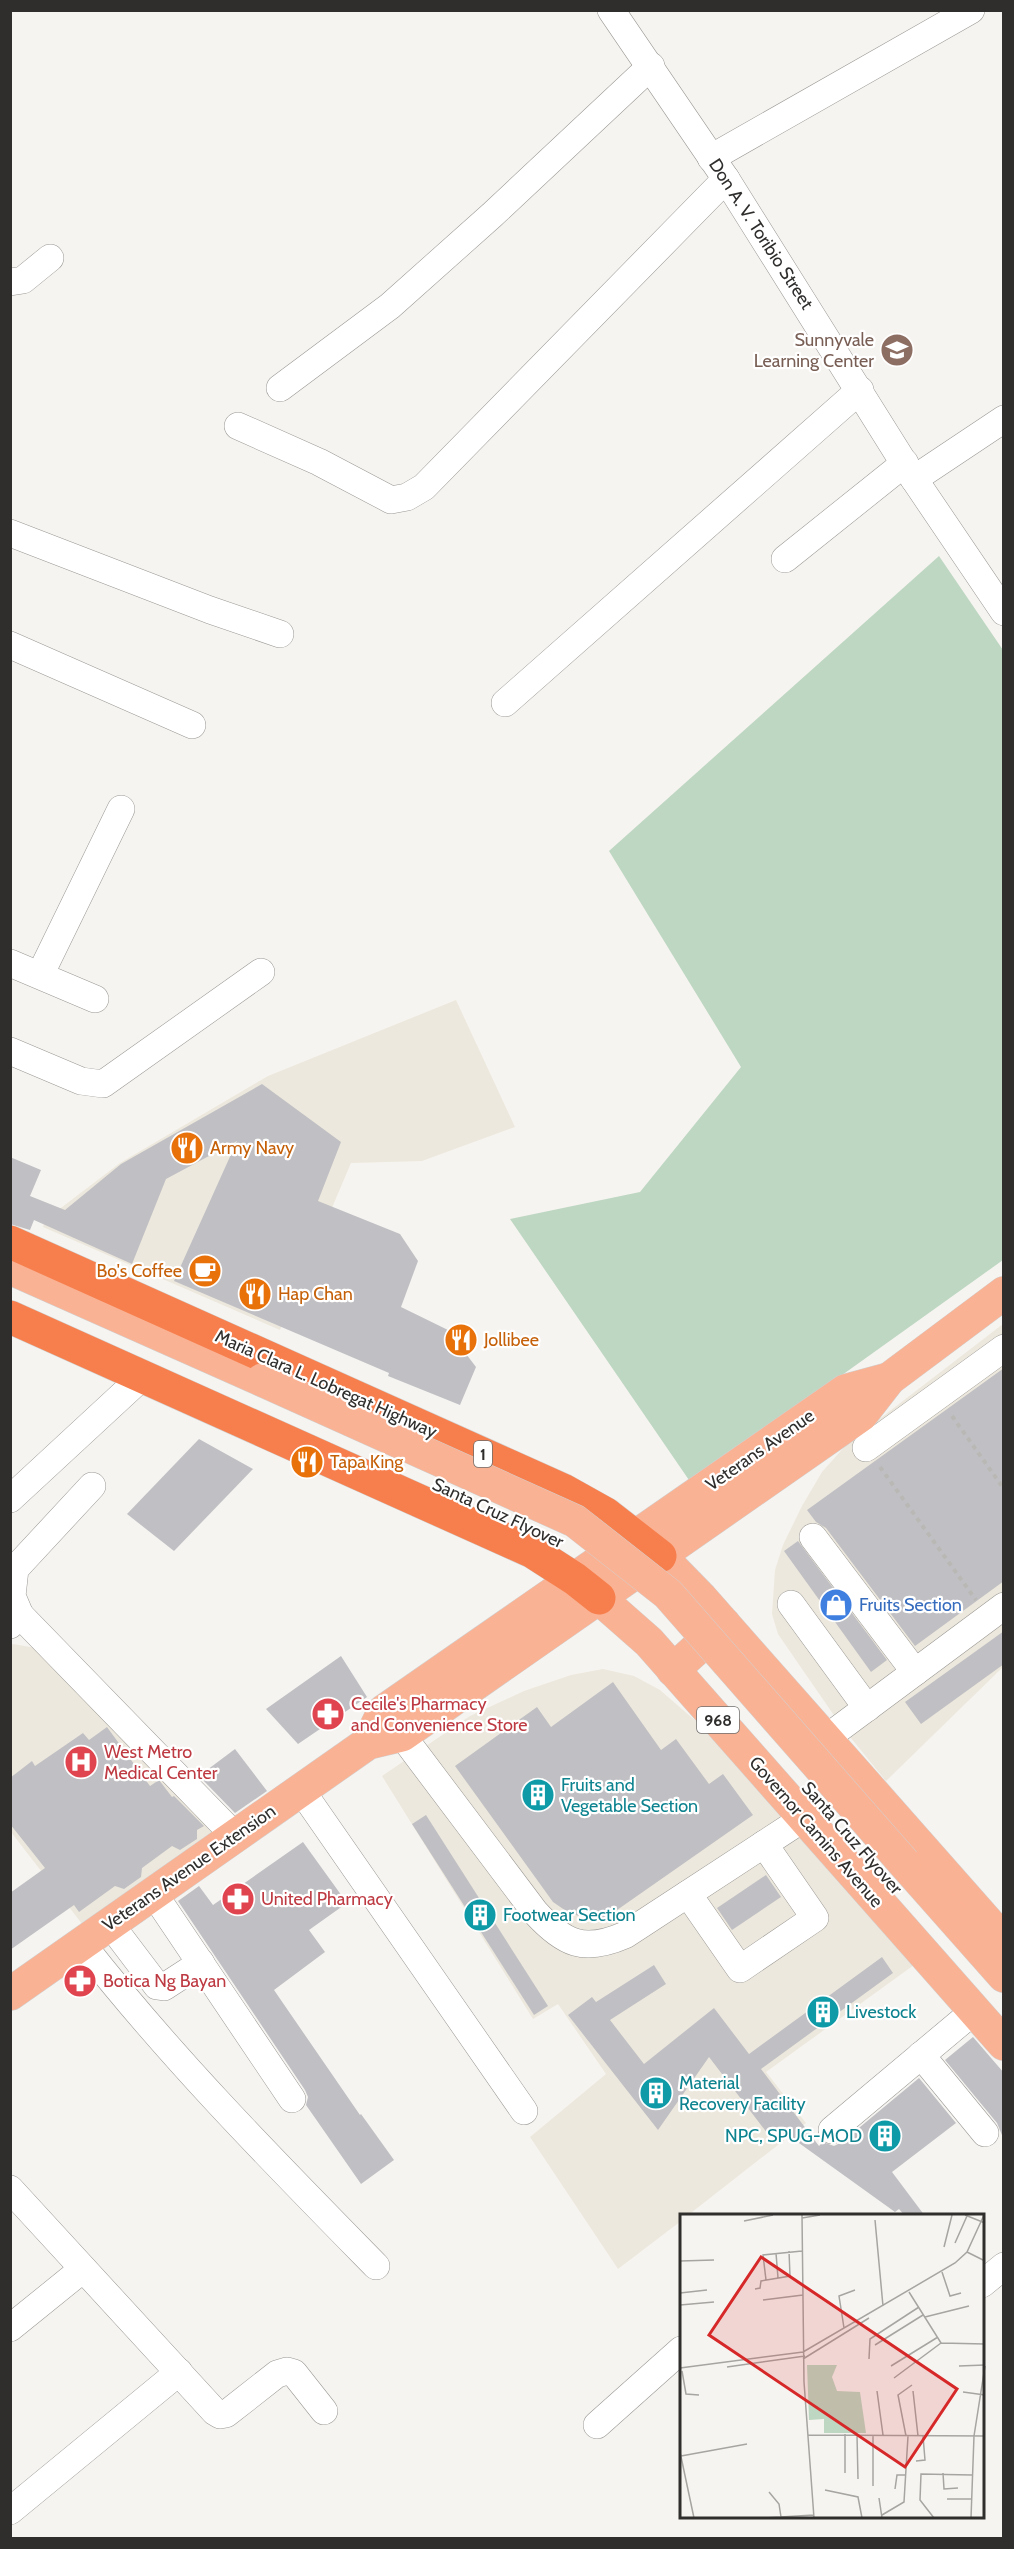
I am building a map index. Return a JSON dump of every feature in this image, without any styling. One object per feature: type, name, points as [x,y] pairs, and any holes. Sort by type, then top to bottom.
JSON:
[{"type":"highway","name":"Maria Clara L. Lobregat Highway","points":[[10,1242],[587,1502],[648,1546]]},
{"type":"highway","points":[[10,1317],[533,1552],[587,1588]]},
{"type":"highway","points":[[295,1445],[323,1383]]},
{"type":"highway","points":[[399,1492],[427,1429]]},
{"type":"highway","points":[[503,1538],[531,1476]]},
{"type":"main road","name":"Santa Cruz Flyover","points":[[10,1268],[257,1391]]},
{"type":"main road","name":"Santa Cruz Flyover","points":[[10,1292],[575,1521],[668,1594],[895,1870],[989,2010]]},
{"type":"main road","name":"Veterans Avenue","points":[[587,1588],[648,1546],[861,1415],[890,1378],[1004,1293]]},
{"type":"main road","points":[[648,1546],[724,1624],[1004,1941]]},
{"type":"main road","name":"Governor Camins Avenue","points":[[587,1588],[649,1642],[831,1848],[989,2010],[1004,2044]]},
{"type":"main road","name":"Veterans Avenue Extension","points":[[10,1994],[587,1588]]},
{"type":"main road","points":[[673,1670],[724,1624]]},
{"type":"main road","points":[[752,1759],[803,1713]]},
{"type":"main road","points":[[831,1848],[882,1803]]},
{"type":"main road","name":"Santa Cruz Flyover","points":[[895,1870],[1004,1976]]},
{"type":"street","points":[[238,426],[319,462],[391,500],[407,497],[424,487],[718,168],[971,10]]},
{"type":"street","name":"Don A. V. Toribio Street","points":[[625,16],[651,66],[910,471],[1004,612]]},
{"type":"street","points":[[280,388],[390,306],[492,215],[651,66]]},
{"type":"street","points":[[10,282],[23,280],[50,258]]},
{"type":"street","points":[[505,704],[860,390]]},
{"type":"street","points":[[785,559],[910,471],[1004,419]]},
{"type":"street","points":[[10,533],[210,610],[280,634]]},
{"type":"street","points":[[10,645],[192,725]]},
{"type":"street","points":[[40,975],[121,809]]},
{"type":"street","points":[[10,963],[95,999]]},
{"type":"street","points":[[10,1051],[81,1081],[103,1084],[261,972]]},
{"type":"street","points":[[866,1448],[1004,1348]]},
{"type":"street","points":[[10,1499],[142,1376]]},
{"type":"street","points":[[92,1486],[15,1569],[12,1596],[15,1620],[235,1836]]},
{"type":"street","points":[[813,1537],[915,1672]]},
{"type":"street","points":[[791,1604],[867,1708]]},
{"type":"street","points":[[825,1739],[996,1612]]},
{"type":"street","points":[[393,1723],[535,1912],[547,1926],[573,1943],[588,1946],[608,1943],[625,1935],[804,1818]]},
{"type":"street","points":[[300,1790],[524,2111]]},
{"type":"street","points":[[688,1894],[740,1969],[815,1918],[764,1844]]},
{"type":"street","points":[[154,1894],[292,2099]]},
{"type":"street","points":[[110,1924],[157,1986],[164,1987],[201,1963]]},
{"type":"street","points":[[82,1944],[133,2009],[186,2068],[242,2129],[376,2266]]},
{"type":"street","points":[[832,2130],[921,2055],[989,2010]]},
{"type":"street","points":[[921,2055],[985,2133]]},
{"type":"street","points":[[10,2189],[220,2415],[226,2414],[277,2374],[287,2371],[294,2373],[324,2410]]},
{"type":"street","points":[[984,2282],[1004,2266]]},
{"type":"street","points":[[10,2328],[83,2269]]},
{"type":"street","points":[[597,2425],[680,2351]]},
{"type":"street","points":[[10,2511],[179,2372]]},
{"type":"path","points":[[938,1396],[1004,1488]]},
{"type":"path","points":[[866,1448],[996,1612]]},
{"type":"shaded area","points":[[456,1000],[515,1127],[422,1161],[351,1163],[280,1330],[43,1227],[45,1220],[120,1163],[268,1076]]},
{"type":"shaded area","points":[[1003,1324],[1003,1667],[886,1781],[842,1727],[778,1634],[772,1614],[775,1570],[783,1545],[802,1506],[822,1472],[847,1444]]},
{"type":"shaded area","name":"West Metro Medical Center","points":[[13,1644],[36,1648],[222,1832],[86,1929],[11,1832],[10,1646]]},
{"type":"shaded area","points":[[603,1669],[634,1676],[660,1690],[705,1729],[914,1965],[766,2072],[806,2123],[690,2214],[680,2214],[680,2222],[618,2269],[530,2137],[606,2074],[558,2004],[533,2019],[382,1776],[470,1716],[524,1691],[571,1675]]},
{"type":"green space","points":[[939,556],[1003,650],[1003,1260],[691,1483],[510,1219],[640,1192],[741,1067],[609,851]]},
{"type":"building","points":[[262,1084],[341,1142],[318,1201],[400,1234],[418,1261],[401,1307],[448,1330],[476,1367],[460,1405],[388,1376],[389,1373],[174,1281],[237,1141],[166,1179],[132,1264],[34,1220],[30,1230],[10,1224],[10,1157],[41,1170],[30,1196],[65,1210],[121,1164]]},
{"type":"building","points":[[1004,1368],[1004,1581],[915,1646],[826,1528],[816,1522],[807,1510]]},
{"type":"building","points":[[199,1439],[253,1469],[174,1551],[127,1514]]},
{"type":"building","name":"Fruits Section","points":[[798,1541],[887,1660],[871,1672],[784,1551]]},
{"type":"building","points":[[1004,1631],[1004,1664],[921,1724],[905,1702]]},
{"type":"building","points":[[341,1656],[367,1697],[298,1744],[266,1709]]},
{"type":"building","name":"Fruits and Vegetable Section","points":[[613,1682],[661,1750],[676,1739],[709,1784],[723,1774],[753,1815],[607,1917],[593,1920],[569,1913],[553,1902],[455,1766],[537,1707],[551,1727]]},
{"type":"building","name":"West Metro Medical Center","points":[[107,1727],[150,1786],[159,1780],[172,1797],[174,1796],[204,1826],[197,1830],[197,1839],[180,1850],[172,1846],[142,1868],[141,1877],[124,1889],[115,1886],[79,1912],[74,1905],[10,1950],[10,1893],[45,1868],[10,1824],[10,1778],[32,1761],[35,1766],[83,1733],[89,1740]]},
{"type":"building","points":[[235,1749],[267,1791],[235,1813],[199,1776]]},
{"type":"building","name":"Footwear Section","points":[[426,1815],[548,2006],[534,2015],[412,1824]]},
{"type":"building","points":[[303,1842],[347,1903],[309,1930],[325,1952],[274,1990],[360,2115],[394,2160],[361,2184],[306,2105],[308,2097],[305,2090],[178,1901],[199,1886],[213,1905]]},
{"type":"building","points":[[766,1875],[781,1897],[732,1930],[717,1908]]},
{"type":"building","points":[[882,1957],[893,1973],[761,2069],[819,2146],[823,2142],[834,2146],[842,2142],[919,2078],[956,2123],[892,2172],[924,2214],[903,2214],[899,2209],[895,2212],[785,2133],[774,2142],[709,2057],[658,2130],[568,2015],[592,1997],[596,2002],[654,1965],[666,1984],[610,2020],[644,2064],[714,2008],[749,2054]]},
{"type":"building","points":[[973,2037],[1004,2073],[1004,2140],[997,2123],[945,2060]]},
{"type":"place","name":"Sunnyvale Learning Center","points":[[897,350]]},
{"type":"place","name":"Army Navy","points":[[187,1148]]},
{"type":"place","name":"Bo's Coffee","points":[[205,1271]]},
{"type":"place","name":"Hap Chan","points":[[255,1294]]},
{"type":"place","name":"Jollibee","points":[[461,1340]]},
{"type":"place","name":"Tapa King","points":[[307,1462]]},
{"type":"place","name":"Fruits Section","points":[[836,1605]]},
{"type":"place","name":"Cecile's Pharmacy and Convenience Store","points":[[328,1714]]},
{"type":"place","name":"West Metro Medical Center","points":[[81,1762]]},
{"type":"place","name":"Fruits and Vegetable Section","points":[[538,1795]]},
{"type":"place","name":"United Pharmacy","points":[[238,1899]]},
{"type":"place","name":"Footwear Section","points":[[480,1915]]},
{"type":"place","name":"Botica Ng Bayan","points":[[80,1981]]},
{"type":"place","name":"Livestock","points":[[823,2012]]},
{"type":"place","name":"Material Recovery Facility","points":[[656,2093]]},
{"type":"place","name":"NPC, SPUG-MOD","points":[[885,2136]]}]
